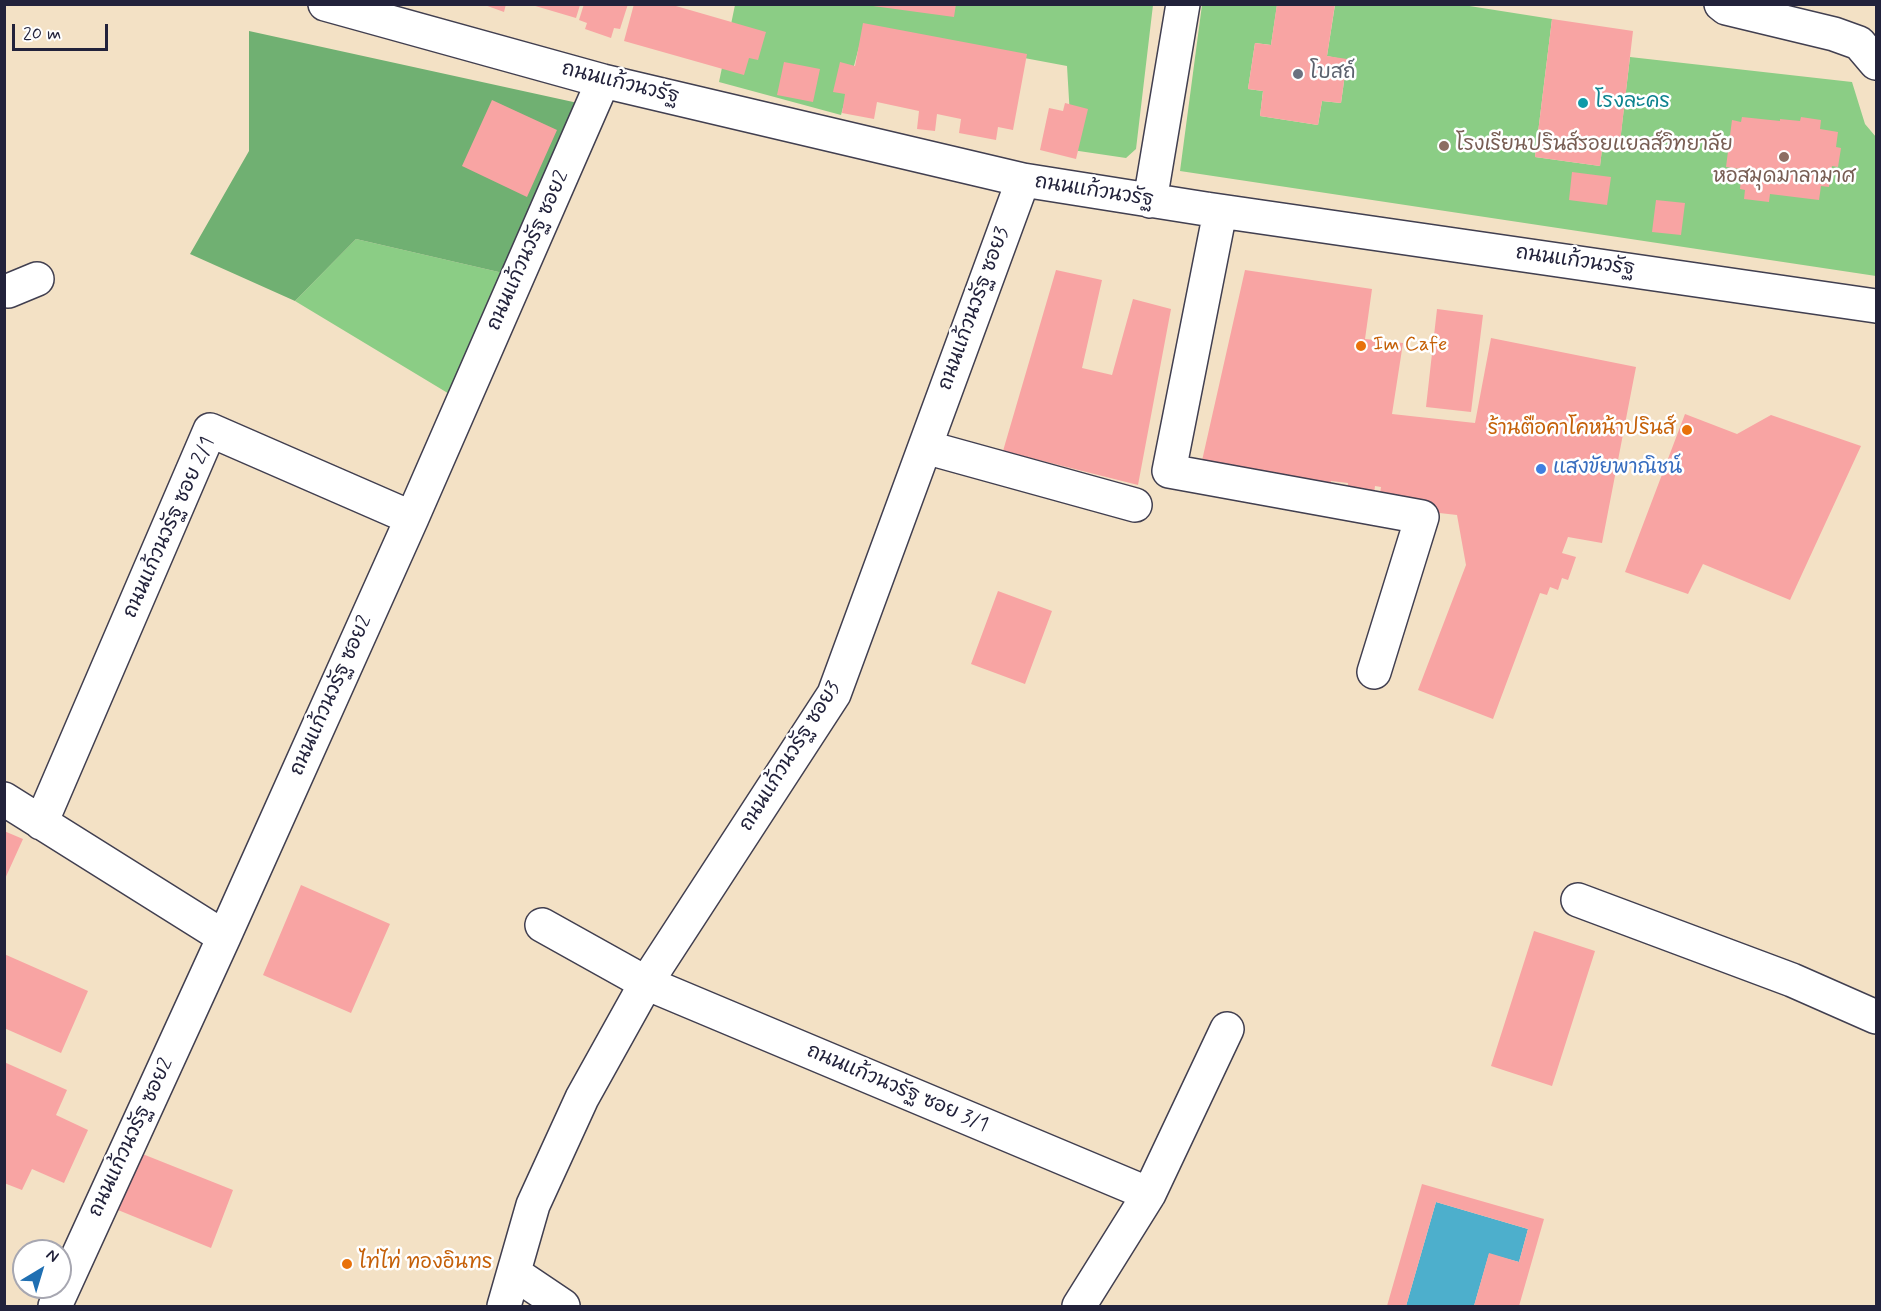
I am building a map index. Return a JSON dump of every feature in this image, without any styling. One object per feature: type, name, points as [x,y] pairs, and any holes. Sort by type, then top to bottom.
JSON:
[{"type":"street","points":[[1150,201],[1183,4]]},
{"type":"street","points":[[1721,4],[1726,8],[1834,34],[1859,43],[1876,63]]},
{"type":"street","name":"ถนนแก้วนวรัฐ","points":[[347,7],[603,81],[1023,180],[1150,201],[1876,306]]},
{"type":"street","name":"ถนนแก้วนวรัฐ ซอย2","points":[[55,1306],[412,518],[603,81]]},
{"type":"street","name":"ถนนแก้วนวรัฐ ซอย3","points":[[504,1306],[533,1205],[582,1098],[646,983],[834,694],[1023,180]]},
{"type":"street","points":[[1206,209],[1220,212],[1168,471],[1422,517],[1374,672]]},
{"type":"street","name":"ถนนแก้วนวรัฐ ซอย 2/1","points":[[41,823],[210,430],[412,518]]},
{"type":"street","points":[[926,447],[1135,505]]},
{"type":"street","points":[[4,799],[224,937]]},
{"type":"street","points":[[1578,900],[1792,980],[1876,1017]]},
{"type":"street","name":"ถนนแก้วนวรัฐ ซอย 3/1","points":[[542,925],[646,983],[1149,1194]]},
{"type":"street","points":[[1079,1306],[1149,1194],[1227,1029]]},
{"type":"street","points":[[514,1273],[563,1306]]},
{"type":"green space","points":[[794,4],[805,6],[805,4],[1153,5],[1136,149],[1126,158],[1072,150],[1067,66],[864,28],[841,115],[719,82],[735,5]]},
{"type":"green space","points":[[1202,5],[1277,5],[1271,45],[1255,43],[1248,89],[1263,91],[1260,116],[1318,125],[1322,101],[1341,103],[1347,60],[1327,56],[1335,5],[1463,5],[1552,19],[1535,157],[1600,166],[1602,149],[1619,150],[1630,57],[1852,82],[1865,124],[1876,137],[1876,276],[1180,171]]},
{"type":"green space","points":[[249,31],[587,105],[503,273],[356,239],[295,301],[190,254],[249,151]]},
{"type":"green space","points":[[356,239],[503,273],[451,395],[295,301]]},
{"type":"water","points":[[1436,1202],[1528,1229],[1519,1262],[1489,1254],[1474,1306],[1406,1306]]},
{"type":"building","points":[[482,4],[506,4],[504,12]]},
{"type":"building","points":[[584,4],[628,4],[620,29],[614,28],[611,38],[585,29],[587,23],[579,20]]},
{"type":"building","points":[[634,4],[669,4],[766,32],[758,60],[749,58],[744,75],[624,41]]},
{"type":"building","points":[[873,4],[956,4],[954,17],[873,6]]},
{"type":"building","name":"โบสถ์","points":[[1277,4],[1335,4],[1327,56],[1347,59],[1341,103],[1322,101],[1318,125],[1260,116],[1263,91],[1248,89],[1255,43],[1271,45]]},
{"type":"building","points":[[532,5],[580,5],[576,18]]},
{"type":"building","name":"โรงละคร","points":[[1552,19],[1633,31],[1619,151],[1602,149],[1600,166],[1535,157]]},
{"type":"building","points":[[863,23],[1027,54],[1013,130],[998,127],[996,140],[959,133],[961,119],[937,114],[935,131],[917,129],[919,111],[877,102],[874,119],[842,113],[845,94],[833,92],[840,62],[855,66]]},
{"type":"building","points":[[784,62],[820,69],[813,102],[777,95]]},
{"type":"building","points":[[492,100],[557,130],[527,197],[462,166]]},
{"type":"building","points":[[1065,103],[1088,109],[1076,159],[1040,150],[1049,108],[1063,111]]},
{"type":"building","name":"หอสมุดมาลามาศ","points":[[1742,117],[1780,121],[1780,119],[1800,121],[1801,117],[1821,120],[1820,129],[1838,132],[1836,147],[1841,148],[1838,167],[1832,166],[1829,187],[1821,186],[1819,200],[1770,194],[1769,202],[1744,199],[1745,190],[1740,189],[1741,179],[1751,180],[1752,171],[1726,167],[1732,120],[1741,122]]},
{"type":"building","points":[[1572,172],[1611,177],[1607,205],[1569,200]]},
{"type":"building","points":[[1656,200],[1685,203],[1681,235],[1652,232]]},
{"type":"building","points":[[1056,270],[1102,280],[1082,368],[1112,375],[1133,299],[1171,309],[1138,485],[1003,451]]},
{"type":"building","points":[[1245,270],[1372,289],[1365,339],[1403,343],[1392,414],[1475,423],[1491,338],[1636,367],[1602,543],[1568,537],[1562,553],[1576,557],[1568,580],[1562,578],[1558,590],[1550,587],[1547,595],[1540,593],[1493,719],[1418,690],[1466,565],[1457,515],[1378,506],[1381,487],[1375,486],[1373,502],[1347,498],[1348,483],[1331,481],[1329,492],[1289,492],[1291,476],[1260,472],[1199,474]]},
{"type":"building","points":[[1437,309],[1483,315],[1471,412],[1426,407]]},
{"type":"building","points":[[1685,414],[1737,434],[1771,415],[1861,446],[1790,600],[1703,564],[1688,594],[1625,572]]},
{"type":"building","points":[[998,591],[1052,611],[1025,684],[971,664]]},
{"type":"building","points":[[4,831],[23,839],[4,881]]},
{"type":"building","points":[[301,885],[390,924],[351,1013],[263,975]]},
{"type":"building","points":[[1534,931],[1595,951],[1552,1086],[1491,1066]]},
{"type":"building","points":[[4,954],[88,991],[61,1053],[4,1028]]},
{"type":"building","points":[[4,1062],[67,1090],[56,1115],[88,1130],[64,1183],[32,1169],[22,1190],[4,1183]]},
{"type":"building","points":[[140,1153],[233,1190],[211,1248],[118,1210]]},
{"type":"building","points":[[1422,1184],[1544,1219],[1519,1306],[1474,1306],[1489,1253],[1519,1262],[1528,1229],[1436,1202],[1406,1306],[1387,1306]]},
{"type":"place","name":"โบสถ์","points":[[1298,74]]},
{"type":"place","name":"โรงละคร","points":[[1583,103]]},
{"type":"place","name":"โรงเรียนปรินส์รอยแยลส์วิทยาลัย","points":[[1444,146]]},
{"type":"place","name":"หอสมุดมาลามาศ","points":[[1784,157]]},
{"type":"place","name":"Im Cafe","points":[[1361,346]]},
{"type":"place","name":"ร้านตือคาโคหน้าปรินส์","points":[[1687,430]]},
{"type":"place","name":"แสงขัยพาณิชน์","points":[[1541,469]]},
{"type":"place","name":"ไท่ไท่ ทองอินทร","points":[[347,1264]]}]
